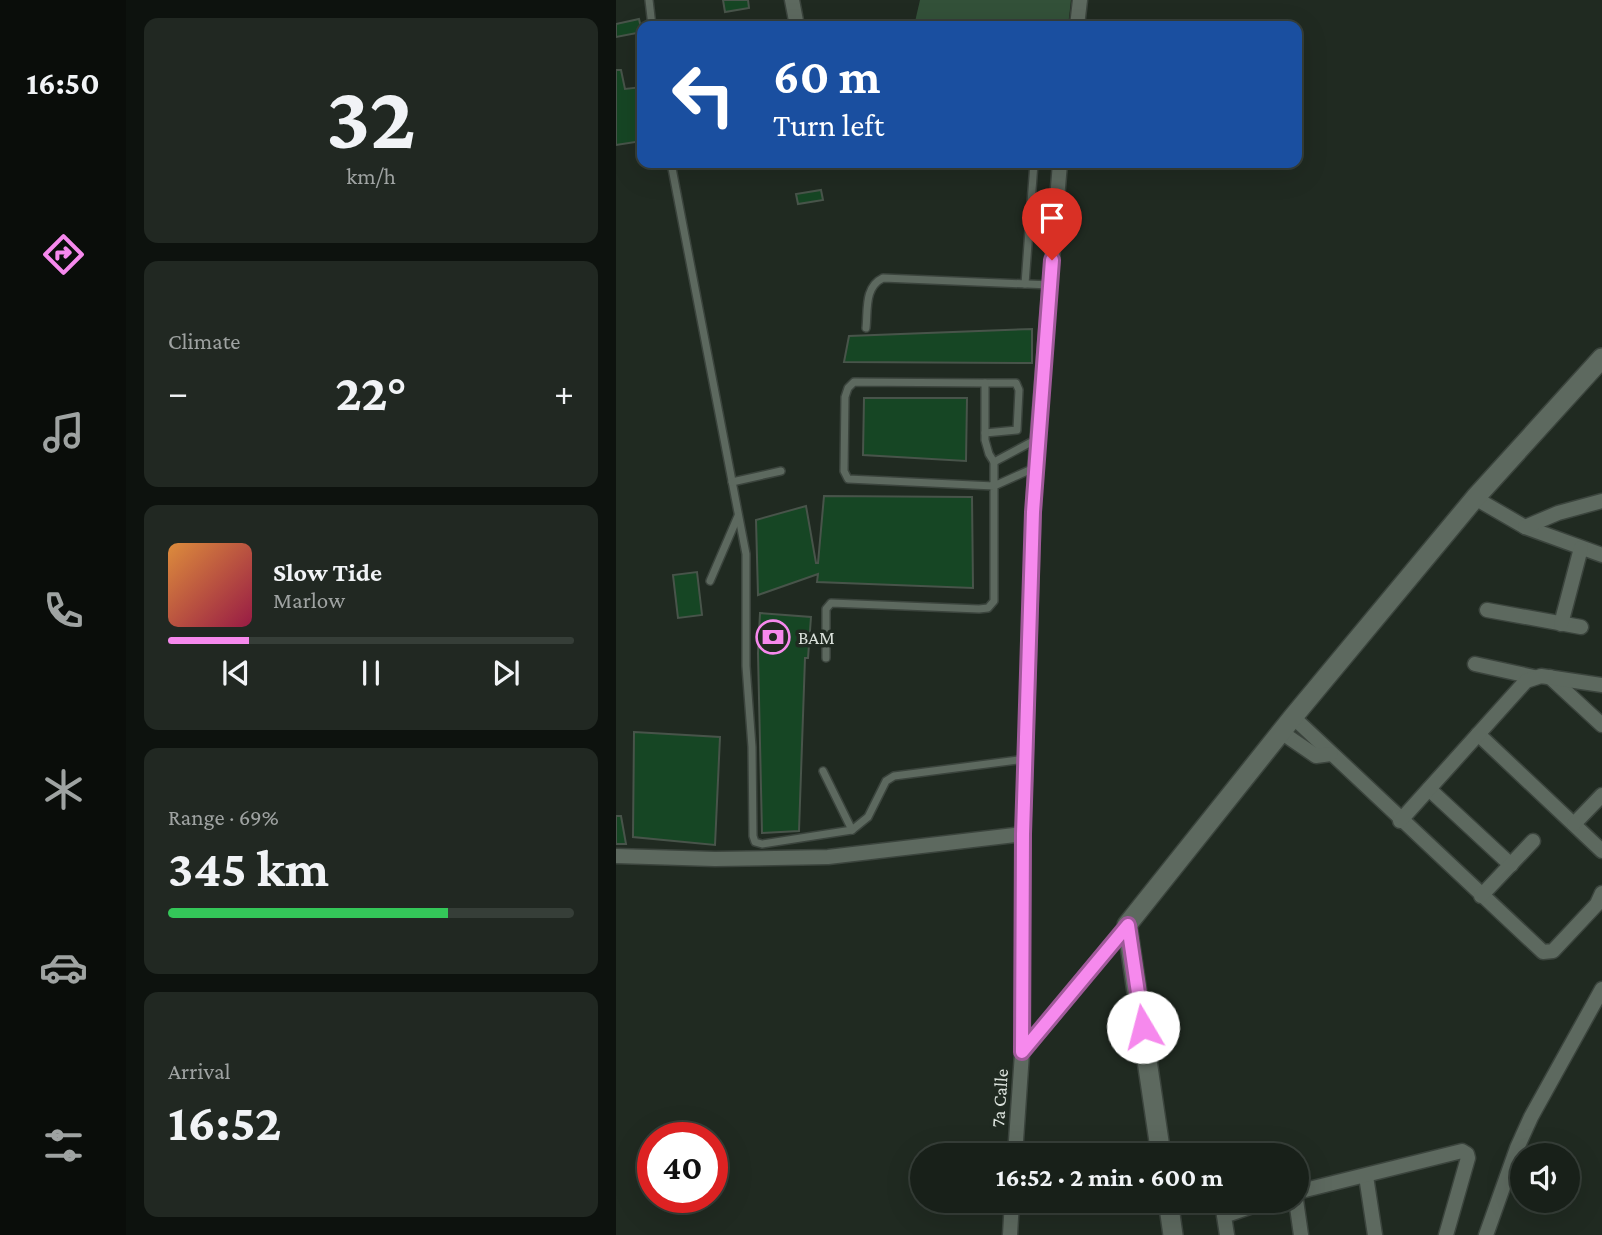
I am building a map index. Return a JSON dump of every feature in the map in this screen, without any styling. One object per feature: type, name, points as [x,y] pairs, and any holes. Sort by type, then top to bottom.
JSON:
[{"type":"street","points":[[792,0],[796,21]]},
{"type":"street","points":[[1078,21],[1080,0]]},
{"type":"street","name":"7a Calle","points":[[1016,1143],[1022,1052],[1023,834],[1035,468],[1060,168]]},
{"type":"street","points":[[1022,1052],[1128,925],[1287,724],[1475,498],[1602,358]]},
{"type":"street","points":[[1475,498],[1525,527],[1602,555]]},
{"type":"street","points":[[1525,527],[1558,513],[1602,501]]},
{"type":"street","points":[[1562,624],[1581,548]]},
{"type":"street","points":[[1487,610],[1581,627]]},
{"type":"street","points":[[1475,664],[1534,677],[1602,685]]},
{"type":"street","points":[[1400,821],[1526,681],[1534,677]]},
{"type":"street","points":[[1550,677],[1602,725]]},
{"type":"street","points":[[1287,724],[1331,754],[1543,952],[1553,951],[1597,904],[1602,892]]},
{"type":"street","points":[[1478,734],[1602,851]]},
{"type":"street","points":[[1429,789],[1511,865]]},
{"type":"street","points":[[1573,824],[1602,795]]},
{"type":"street","points":[[616,856],[715,859],[828,857],[1023,834]]},
{"type":"street","points":[[1481,896],[1533,841]]},
{"type":"street","points":[[1128,925],[1159,1143]]},
{"type":"street","points":[[1486,1235],[1531,1117],[1602,989]]},
{"type":"street","points":[[1309,1189],[1462,1151],[1468,1158],[1446,1235]]},
{"type":"street","points":[[1366,1176],[1375,1235]]},
{"type":"street","points":[[1010,1235],[1011,1213]]},
{"type":"street","points":[[1170,1213],[1173,1235]]},
{"type":"street","points":[[1227,1235],[1224,1216],[1233,1213]]},
{"type":"street","points":[[1298,1213],[1301,1235]]},
{"type":"lane","points":[[649,0],[651,21]]},
{"type":"lane","points":[[672,168],[746,554],[747,666],[755,842],[762,844],[852,830],[868,817],[886,781],[894,776],[1026,759]]},
{"type":"lane","points":[[1025,284],[1034,168]]},
{"type":"lane","points":[[866,328],[871,287],[883,278],[1050,285]]},
{"type":"lane","points":[[985,433],[1017,430],[1018,385],[854,383],[848,388],[845,397],[844,471],[848,479],[855,480],[994,486],[1035,468]]},
{"type":"lane","points":[[826,658],[826,609],[831,603],[979,609],[988,608],[994,601],[994,462],[989,454],[985,433],[985,383]]},
{"type":"lane","points":[[994,462],[1037,439]]},
{"type":"lane","points":[[732,482],[781,471]]},
{"type":"lane","points":[[710,581],[738,515]]},
{"type":"lane","points":[[823,771],[852,830]]},
{"type":"green space","points":[[920,0],[1071,0],[1069,21],[915,21]]},
{"type":"building","points":[[723,0],[748,0],[749,8],[725,12]]},
{"type":"building","points":[[639,19],[639,21],[637,21],[637,33],[616,37],[616,24]]},
{"type":"building","points":[[616,70],[621,70],[625,89],[637,88],[637,142],[616,145]]},
{"type":"building","points":[[821,190],[823,200],[798,204],[796,194]]},
{"type":"building","points":[[1032,329],[1032,363],[844,362],[849,336]]},
{"type":"building","points":[[864,398],[967,398],[966,461],[863,455]]},
{"type":"building","points":[[824,496],[972,497],[973,588],[817,582],[818,574],[758,595],[756,520],[806,506],[818,563]]},
{"type":"building","points":[[697,572],[702,615],[678,618],[673,575]]},
{"type":"building","points":[[760,613],[811,617],[808,658],[805,658],[799,831],[762,833],[758,653]]},
{"type":"building","points":[[634,732],[720,737],[715,845],[633,837]]},
{"type":"building","points":[[616,816],[621,816],[626,844],[616,844]]},
{"type":"place","name":"BAM","points":[[773,637]]},
{"type":"route","points":[[1052,260],[1033,512],[1023,834],[1022,1052],[1128,925],[1143,1027]]}]
